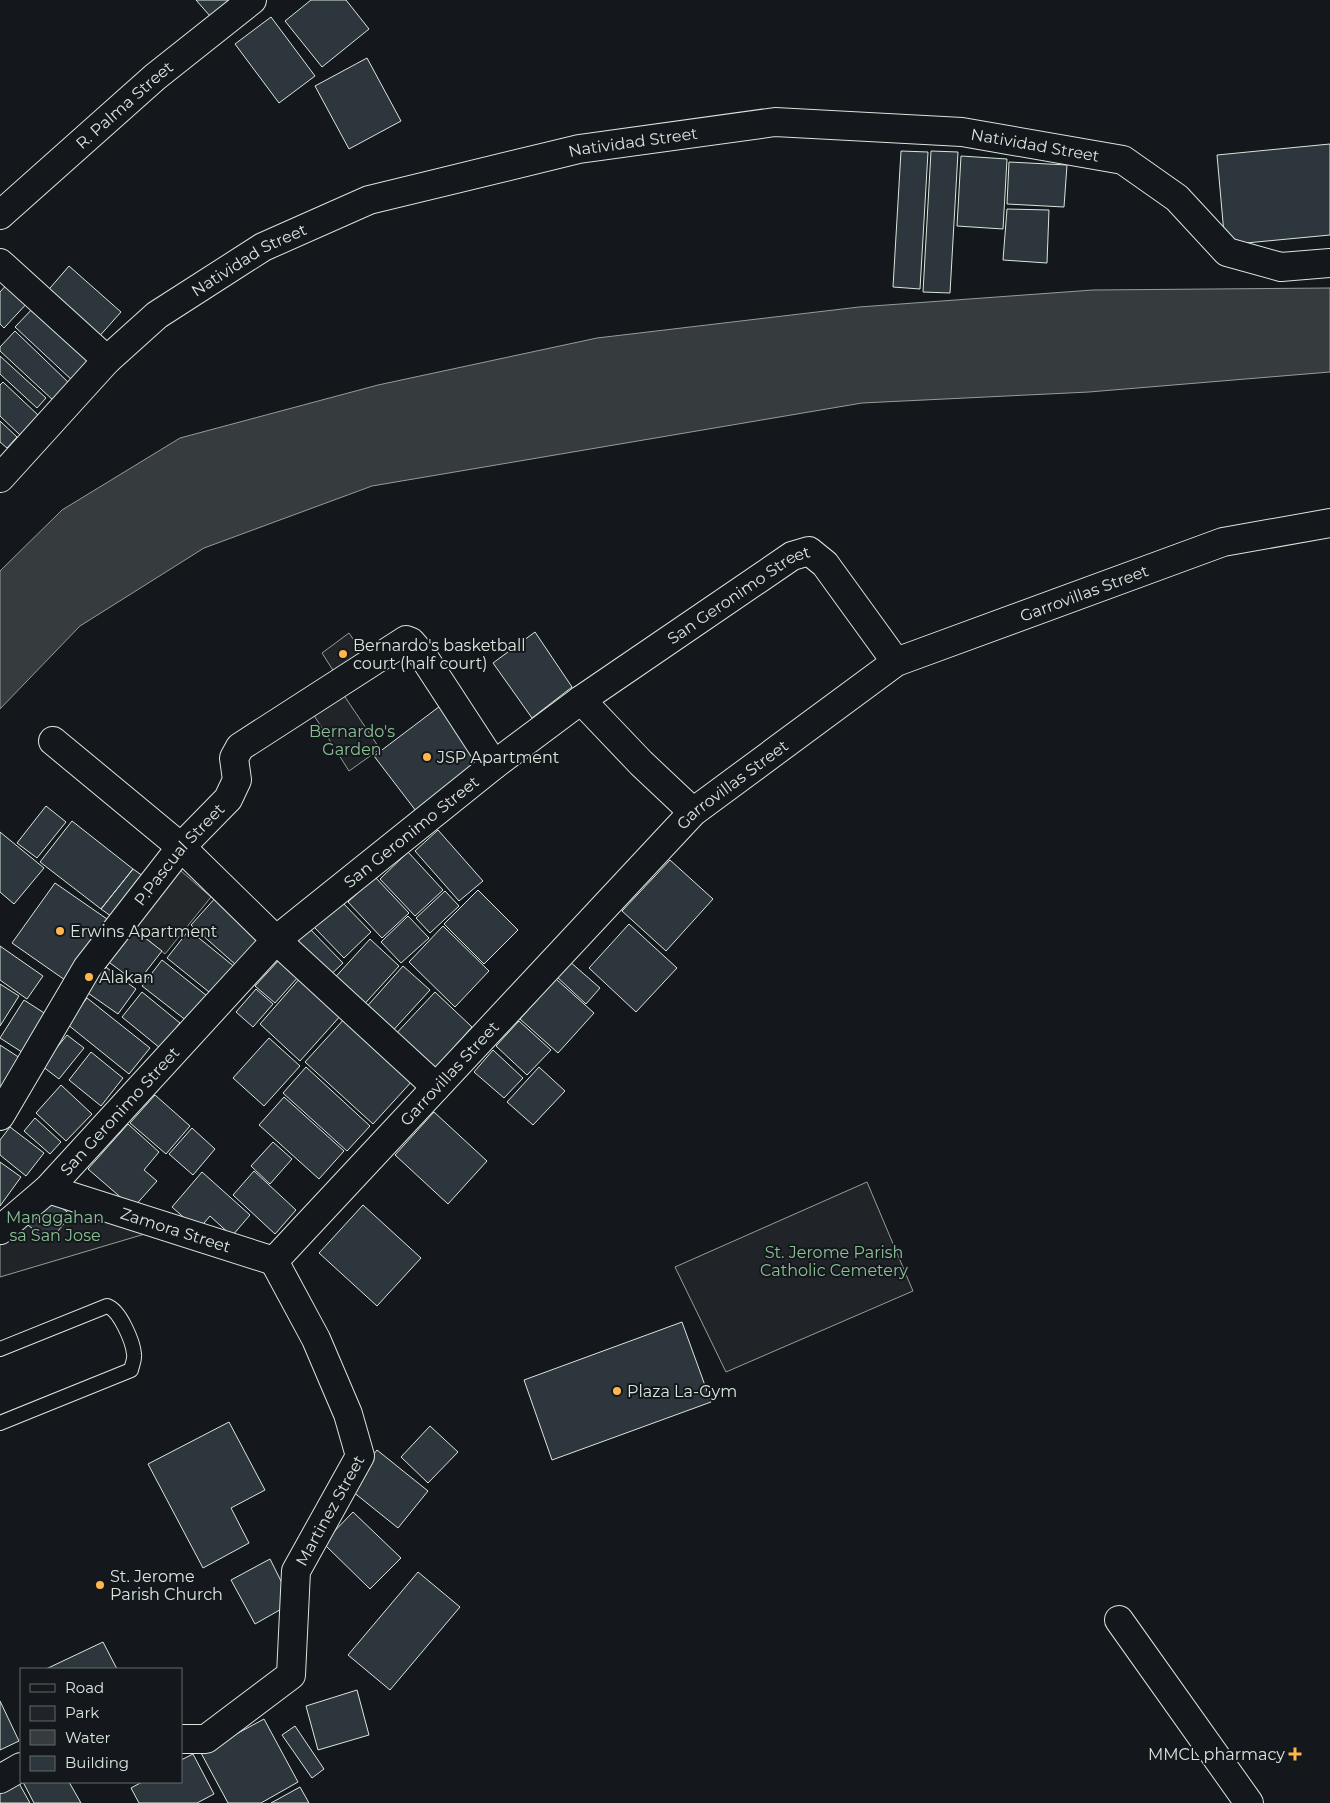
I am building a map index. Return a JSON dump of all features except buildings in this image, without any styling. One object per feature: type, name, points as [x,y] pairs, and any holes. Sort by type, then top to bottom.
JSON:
[{"type":"street","name":"R. Palma Street","points":[[0,215],[155,77],[252,0]]},
{"type":"street","name":"Natividad Street","points":[[0,478],[106,360],[157,314],[263,247],[369,200],[579,149],[775,122],[962,132],[1123,160],[1177,198],[1227,252],[1281,267],[1330,263]]},
{"type":"street","points":[[0,263],[106,360]]},
{"type":"street","name":"Garrovillas Street","points":[[274,1261],[693,812],[896,662],[1223,542],[1330,523]]},
{"type":"street","name":"San Geronimo Street","points":[[0,1230],[48,1189],[276,940],[494,765],[581,700],[792,556],[809,551],[825,564],[896,662]]},
{"type":"street","name":"P.Pascual Street","points":[[0,1116],[87,968],[181,847],[228,799],[234,790],[237,780],[234,758],[240,747],[406,640],[416,646],[494,765]]},
{"type":"street","points":[[581,700],[641,763],[693,812]]},
{"type":"street","points":[[53,741],[181,847],[276,940],[436,1087]]},
{"type":"street","name":"Zamora Street","points":[[48,1189],[274,1261]]},
{"type":"street","name":"Martinez Street","points":[[182,1739],[206,1739],[291,1675],[296,1571],[360,1456],[348,1414],[319,1348],[274,1261]]},
{"type":"street","points":[[1119,1620],[1249,1803]]},
{"type":"street","points":[[0,1779],[20,1768]]},
{"type":"lane","points":[[0,1348],[107,1306],[115,1310],[121,1319],[135,1354],[131,1370],[0,1423]]},
{"type":"green space","name":"Bernardo's basketball court (half court)","points":[[349,633],[364,655],[336,675],[322,653]]},
{"type":"green space","name":"Bernardo's Garden","points":[[341,691],[380,749],[349,771],[310,709]]},
{"type":"green space","name":"St. Jerome Parish Catholic Cemetery","points":[[867,1182],[913,1291],[726,1372],[675,1267]]},
{"type":"green space","name":"Manggahan sa San Jose","points":[[48,1189],[165,1228],[0,1277],[0,1230]]},
{"type":"shaded area","points":[[173,864],[211,897],[165,954],[129,924]]},
{"type":"water","points":[[1330,288],[1330,372],[1089,392],[862,403],[372,486],[204,548],[80,626],[0,709],[0,571],[62,510],[180,438],[378,385],[597,338],[859,307],[1093,290]]},
{"type":"place","name":"Bernardo's basketball court (half court)","points":[[343,654]]},
{"type":"place","name":"JSP Apartment","points":[[427,757]]},
{"type":"place","name":"Erwins Apartment","points":[[60,931]]},
{"type":"place","name":"Alakan","points":[[89,977]]},
{"type":"place","name":"Plaza La-Gym","points":[[617,1391]]},
{"type":"place","name":"St. Jerome Parish Church","points":[[100,1585]]},
{"type":"place","name":"MMCL pharmacy","points":[[1295,1754]]}]
